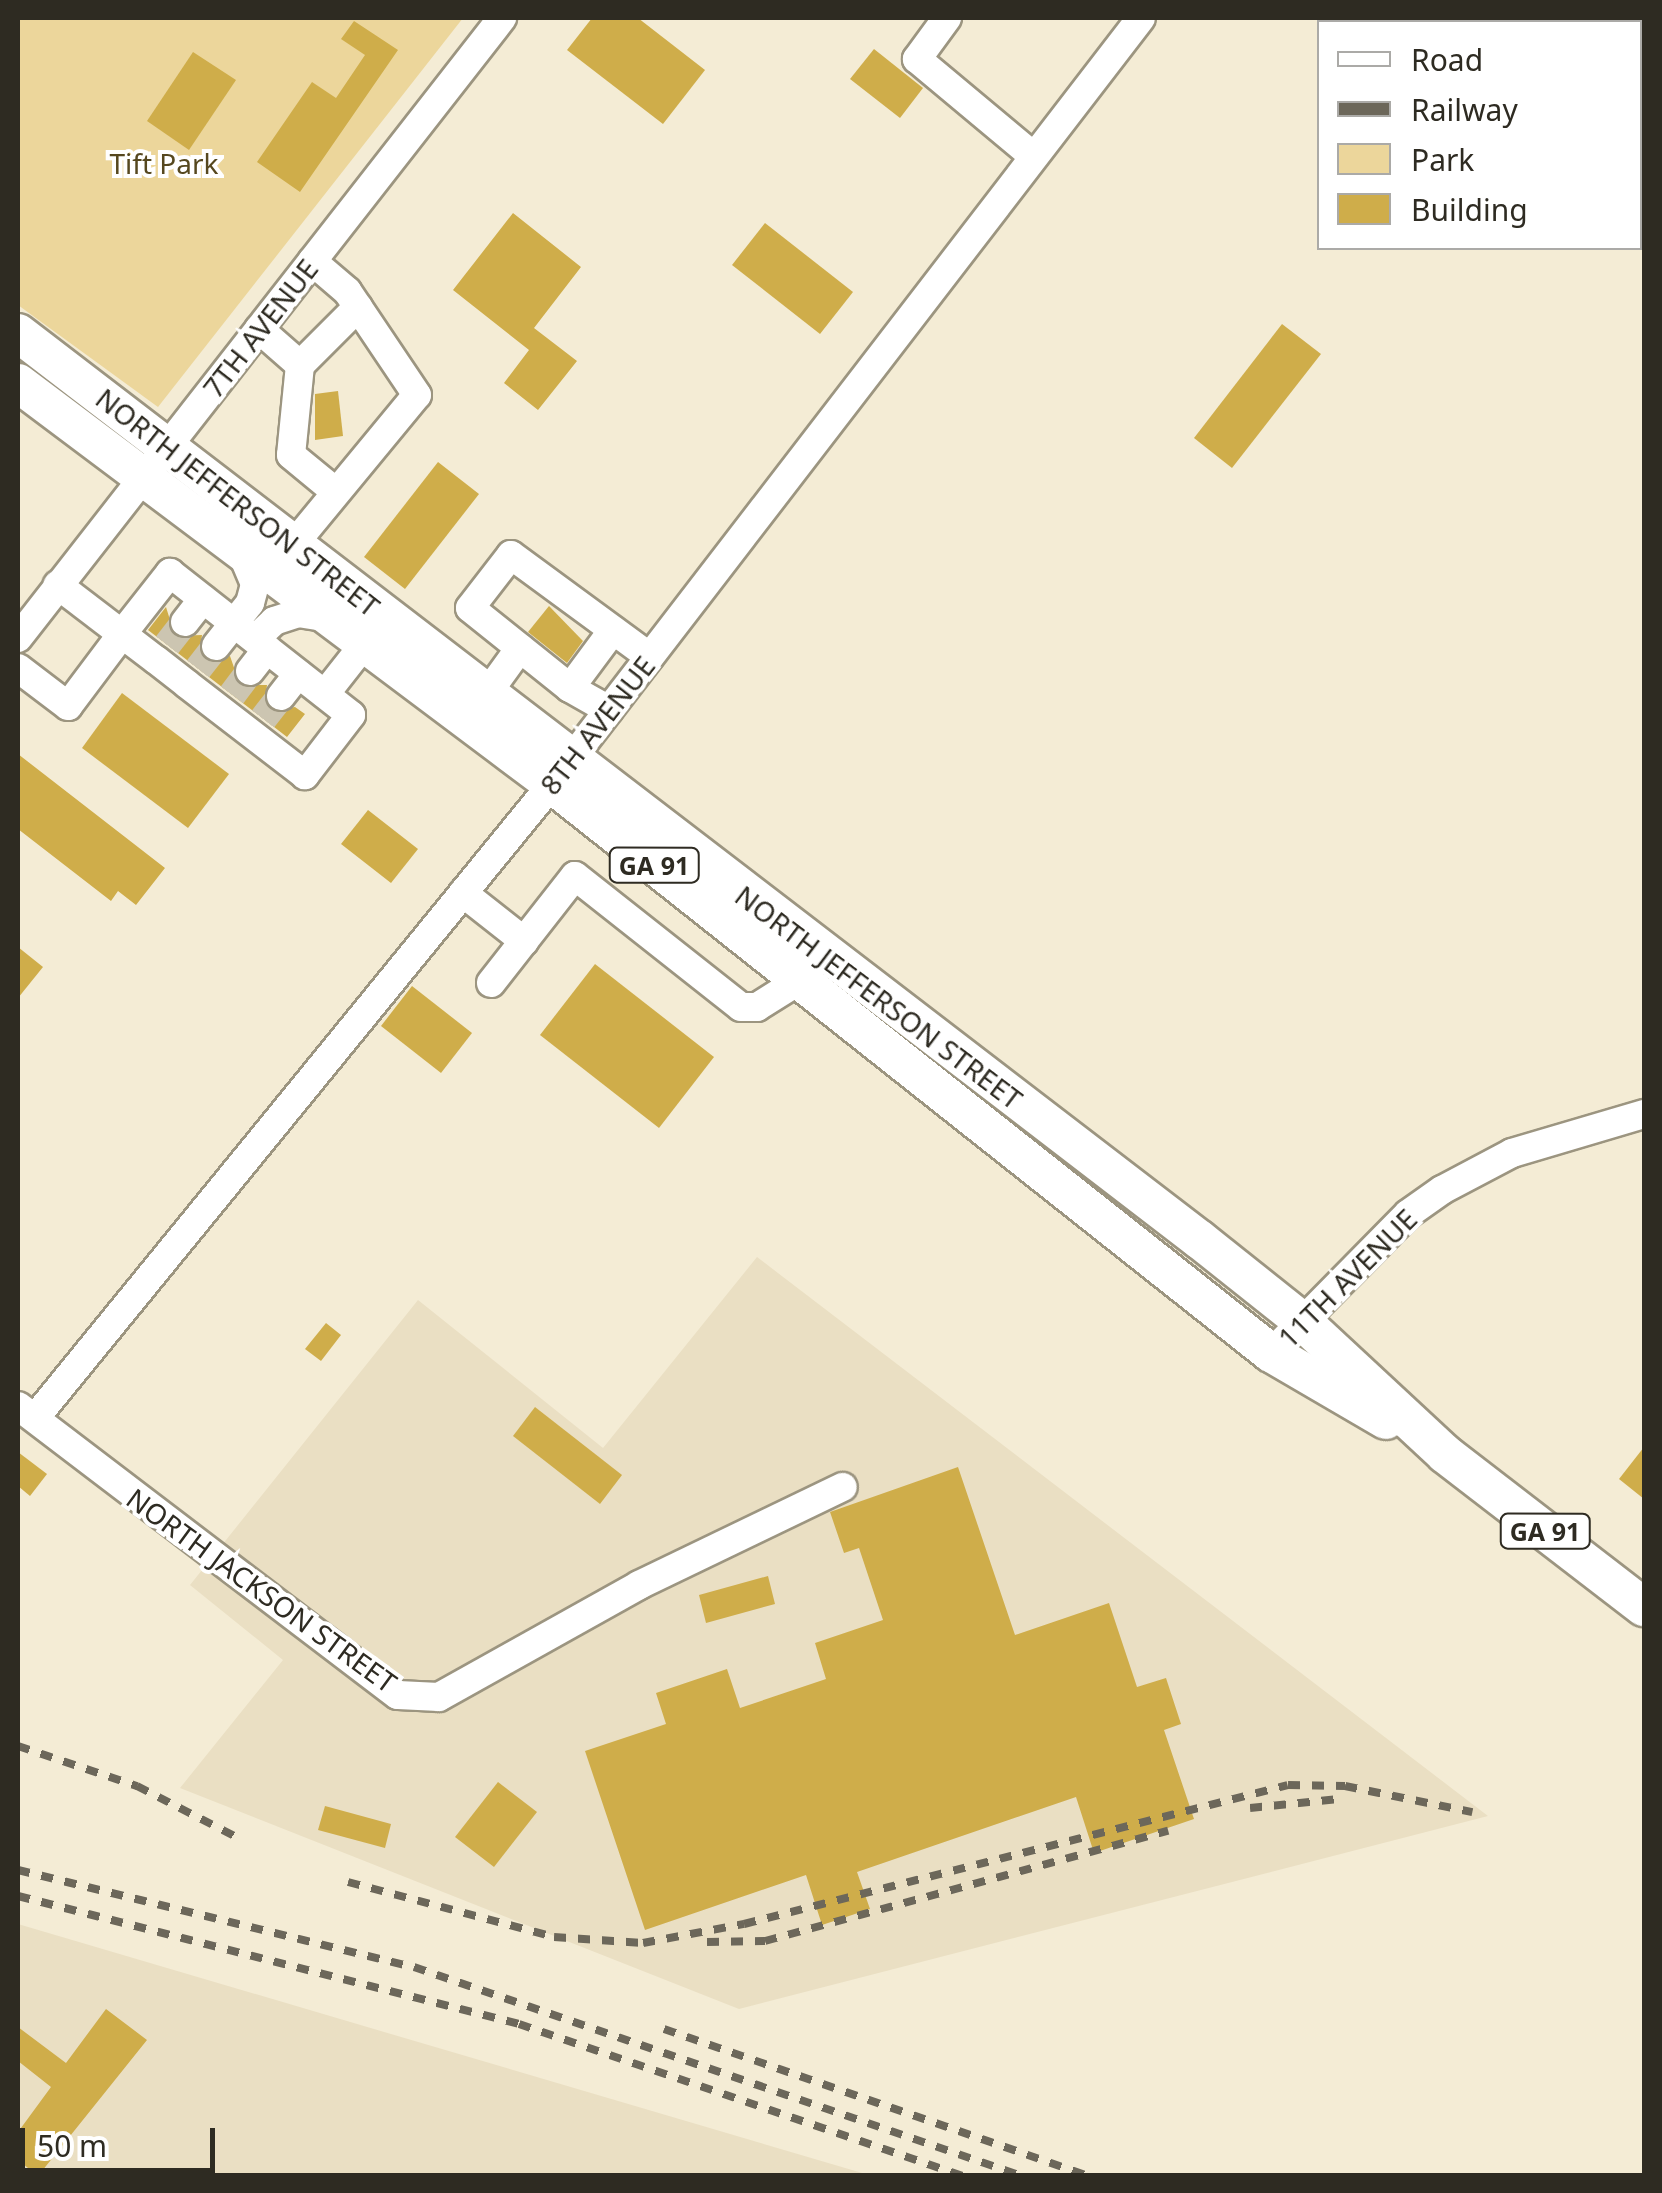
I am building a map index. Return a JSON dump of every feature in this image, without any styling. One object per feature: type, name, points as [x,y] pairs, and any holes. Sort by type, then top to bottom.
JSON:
[{"type":"main road","name":"NORTH JEFFERSON STREET","points":[[18,333],[486,695],[561,772],[800,980],[1271,1353],[1445,1454]]},
{"type":"main road","name":"NORTH JEFFERSON STREET","points":[[18,383],[362,647],[561,772],[1302,1321],[1445,1454],[1644,1607]]},
{"type":"street","name":"7TH AVENUE","points":[[18,638],[502,18]]},
{"type":"street","points":[[947,18],[917,59],[1033,156]]},
{"type":"street","name":"8TH AVENUE","points":[[26,1412],[561,772],[1141,18]]},
{"type":"street","points":[[294,544],[416,395],[358,307],[312,262]]},
{"type":"street","points":[[336,492],[291,454],[300,365],[358,307]]},
{"type":"street","points":[[259,328],[300,365]]},
{"type":"street","points":[[609,710],[570,688],[470,608],[510,555],[650,657]]},
{"type":"street","points":[[243,556],[255,584],[251,646]]},
{"type":"street","points":[[18,668],[68,706],[122,634],[170,573],[203,599],[289,685],[325,694],[351,715],[304,775],[257,726],[226,702],[162,653],[122,634],[58,585]]},
{"type":"street","points":[[185,622],[203,599]]},
{"type":"street","points":[[216,646],[251,646],[274,620],[298,613],[322,617]]},
{"type":"street","points":[[570,688],[613,630]]},
{"type":"street","points":[[325,694],[362,647]]},
{"type":"street","points":[[486,695],[520,648]]},
{"type":"street","points":[[490,983],[576,876],[741,1007],[757,1007],[800,980]]},
{"type":"street","points":[[463,893],[524,941]]},
{"type":"street","name":"11TH AVENUE","points":[[1271,1353],[1408,1214],[1457,1181],[1512,1153],[1644,1114]]},
{"type":"street","name":"NORTH JACKSON STREET","points":[[26,1412],[398,1695],[439,1697],[639,1585],[842,1486]]},
{"type":"shaded area","points":[[757,1257],[1488,1816],[739,2009],[180,1788],[283,1660],[190,1585],[418,1300],[603,1448]]},
{"type":"shaded area","points":[[18,1924],[869,2175],[18,2175]]},
{"type":"green space","name":"Tift Park","points":[[18,18],[463,18],[158,407],[18,305]]},
{"type":"building","points":[[592,18],[638,18],[705,70],[663,124],[567,50]]},
{"type":"building","points":[[354,21],[398,50],[300,192],[257,162],[312,82],[336,98],[365,55],[341,39]]},
{"type":"building","points":[[874,49],[923,88],[900,118],[850,79]]},
{"type":"building","points":[[193,52],[236,80],[189,150],[147,121]]},
{"type":"building","points":[[513,213],[581,267],[534,328],[577,361],[538,410],[504,383],[529,350],[453,290]]},
{"type":"building","points":[[765,223],[853,292],[820,334],[732,265]]},
{"type":"building","points":[[1282,324],[1321,354],[1232,468],[1194,438]]},
{"type":"building","points":[[338,391],[343,436],[315,440],[315,394]]},
{"type":"building","points":[[438,462],[479,494],[405,589],[364,557]]},
{"type":"building","points":[[549,606],[583,641],[567,663],[528,632]]},
{"type":"building","points":[[166,607],[175,636],[202,635],[200,652],[206,660],[230,656],[240,685],[267,685],[265,702],[271,710],[295,707],[305,714],[287,737],[148,630]]},
{"type":"building","points":[[122,693],[229,774],[188,828],[82,748]]},
{"type":"building","points":[[18,754],[165,868],[136,905],[118,891],[111,901],[18,829]]},
{"type":"building","points":[[368,810],[418,849],[391,883],[341,844]]},
{"type":"building","points":[[18,947],[43,967],[18,998]]},
{"type":"building","points":[[595,964],[714,1057],[659,1128],[540,1035]]},
{"type":"building","points":[[412,986],[472,1033],[441,1073],[381,1026]]},
{"type":"building","points":[[326,1323],[341,1335],[321,1361],[305,1349]]},
{"type":"building","points":[[535,1407],[622,1475],[600,1504],[513,1436]]},
{"type":"building","points":[[1644,1447],[1644,1499],[1619,1479]]},
{"type":"building","points":[[18,1452],[47,1474],[30,1496],[18,1486]]},
{"type":"building","points":[[958,1467],[1015,1635],[1109,1603],[1137,1687],[1166,1678],[1181,1724],[1164,1730],[1194,1819],[1094,1853],[1076,1797],[857,1872],[870,1909],[822,1925],[806,1875],[645,1930],[585,1751],[666,1724],[656,1693],[727,1669],[740,1708],[826,1679],[815,1643],[883,1620],[859,1548],[844,1553],[830,1512]]},
{"type":"building","points":[[768,1576],[775,1604],[706,1623],[699,1595]]},
{"type":"building","points":[[498,1782],[537,1812],[494,1867],[455,1837]]},
{"type":"building","points":[[325,1806],[391,1824],[385,1848],[318,1830]]},
{"type":"building","points":[[106,2009],[147,2040],[38,2176],[18,2160],[18,2132],[51,2087],[18,2061],[18,2027],[66,2063]]},
{"type":"tunnel","points":[[167,645],[185,622]]},
{"type":"tunnel","points":[[198,669],[216,646]]},
{"type":"tunnel","points":[[232,695],[250,671]]},
{"type":"tunnel","points":[[263,719],[281,696]]},
{"type":"railway","points":[[18,1746],[137,1786],[240,1839]]},
{"type":"railway","points":[[348,1882],[554,1937],[643,1943],[744,1924],[1288,1785],[1345,1786],[1472,1812]]},
{"type":"railway","points":[[1250,1808],[1339,1799]]},
{"type":"railway","points":[[707,1942],[765,1941],[1168,1831]]},
{"type":"railway","points":[[18,1870],[414,1967],[1022,2176]]},
{"type":"railway","points":[[18,1896],[519,2024],[963,2176]]},
{"type":"railway","points":[[664,2029],[1088,2176]]}]
